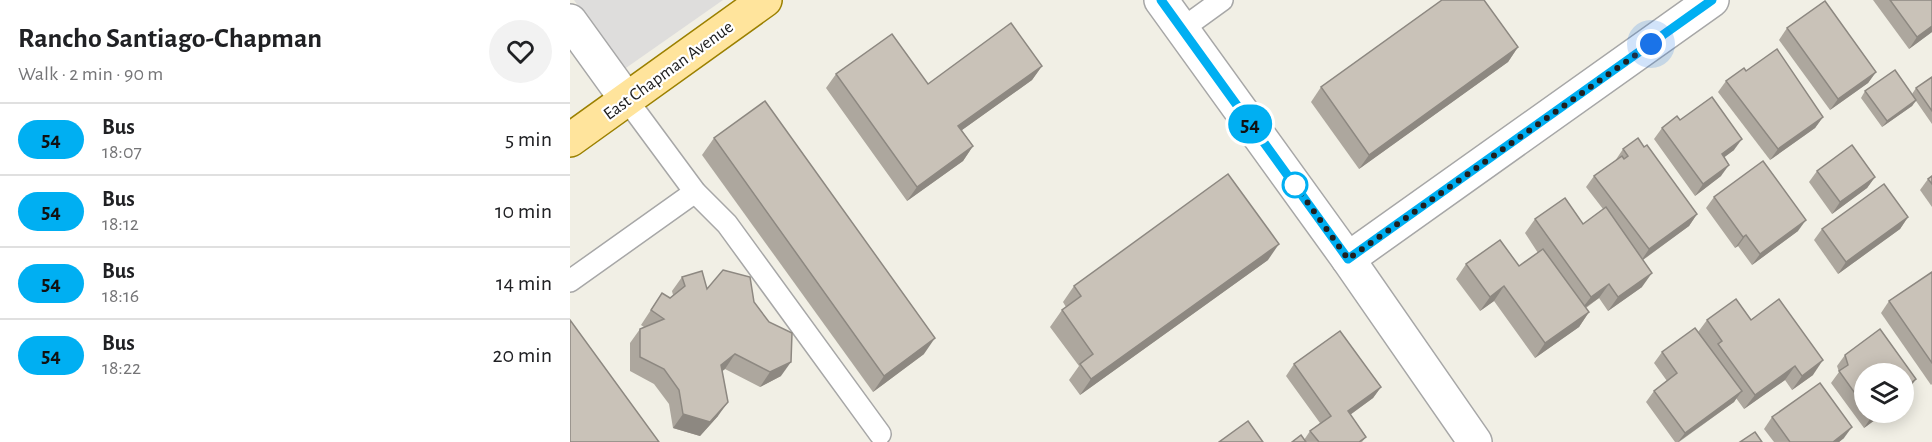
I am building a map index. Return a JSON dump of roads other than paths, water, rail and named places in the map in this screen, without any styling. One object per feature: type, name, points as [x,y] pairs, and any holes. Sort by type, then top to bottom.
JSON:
[{"type":"main road","name":"East Chapman Avenue","points":[[570,140],[765,0]]},
{"type":"street","points":[[1161,0],[1348,259],[1474,442]]},
{"type":"street","points":[[1348,259],[1712,0]]},
{"type":"street","points":[[570,21],[627,100]]},
{"type":"lane","points":[[1182,29],[1222,0]]},
{"type":"lane","points":[[627,100],[695,192],[727,224],[880,434]]},
{"type":"lane","points":[[570,280],[695,192]]}]
